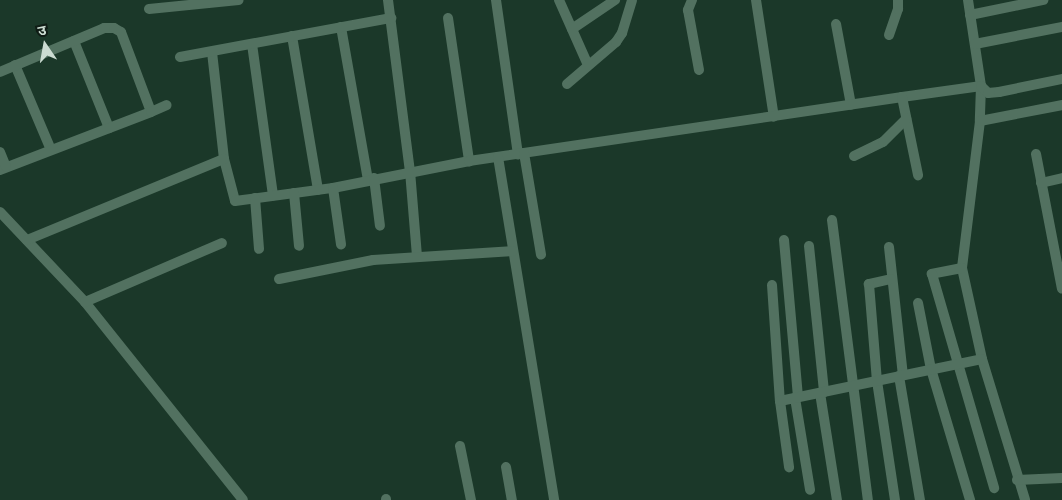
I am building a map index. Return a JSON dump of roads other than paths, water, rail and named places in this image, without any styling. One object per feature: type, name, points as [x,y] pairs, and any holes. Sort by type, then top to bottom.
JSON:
[{"type":"street","points":[[148,9],[238,0]]},
{"type":"street","points":[[388,0],[410,171],[417,256]]},
{"type":"street","points":[[496,0],[521,154],[541,255]]},
{"type":"street","points":[[559,0],[588,65]]},
{"type":"street","points":[[572,29],[616,0]]},
{"type":"street","points":[[567,84],[622,33],[632,0]]},
{"type":"street","points":[[692,0],[688,10],[699,70]]},
{"type":"street","points":[[756,0],[774,117]]},
{"type":"street","points":[[889,35],[898,10],[898,0]]},
{"type":"street","points":[[968,0],[981,86],[980,121],[962,268],[982,359],[1017,480],[1025,500]]},
{"type":"street","points":[[970,15],[1036,1]]},
{"type":"street","points":[[180,57],[391,18]]},
{"type":"street","points":[[448,18],[469,161]]},
{"type":"street","points":[[836,24],[851,105]]},
{"type":"street","points":[[342,27],[380,226]]},
{"type":"street","points":[[975,44],[1062,27]]},
{"type":"street","points":[[0,72],[104,28],[114,28],[121,32],[151,112]]},
{"type":"street","points":[[292,36],[318,190]]},
{"type":"street","points":[[74,41],[109,128]]},
{"type":"street","points":[[252,44],[273,196]]},
{"type":"street","points":[[212,52],[224,159],[235,200],[333,188],[410,171],[469,161],[851,105],[981,86],[988,92],[999,92],[1062,79]]},
{"type":"street","points":[[15,65],[51,150]]},
{"type":"street","points":[[902,98],[918,175]]},
{"type":"street","points":[[0,152],[3,169],[167,105]]},
{"type":"street","points":[[980,121],[1062,105]]},
{"type":"street","points":[[854,156],[884,142],[906,119]]},
{"type":"street","points":[[1036,154],[1062,290]]},
{"type":"street","points":[[498,157],[554,500]]},
{"type":"street","points":[[27,240],[224,159]]},
{"type":"street","points":[[1041,183],[1062,178]]},
{"type":"street","points":[[333,188],[341,244]]},
{"type":"street","points":[[294,193],[299,246]]},
{"type":"street","points":[[255,198],[259,249]]},
{"type":"street","points":[[0,212],[84,302],[243,500]]},
{"type":"street","points":[[832,220],[851,386],[868,500]]},
{"type":"street","points":[[784,240],[796,397],[810,490]]},
{"type":"street","points":[[84,302],[222,243]]},
{"type":"street","points":[[810,246],[822,392],[837,500]]},
{"type":"street","points":[[889,247],[901,375],[920,500]]},
{"type":"street","points":[[280,279],[354,264],[417,256],[513,251]]},
{"type":"street","points":[[962,268],[932,274],[956,364],[994,488]]},
{"type":"street","points":[[891,279],[869,284],[877,380],[896,500]]},
{"type":"street","points":[[772,285],[780,401],[789,466]]},
{"type":"street","points":[[918,303],[931,369],[970,500]]},
{"type":"street","points":[[780,401],[982,359]]},
{"type":"street","points":[[460,446],[471,500]]},
{"type":"street","points":[[506,467],[512,500]]},
{"type":"street","points":[[1017,480],[1062,478]]}]
